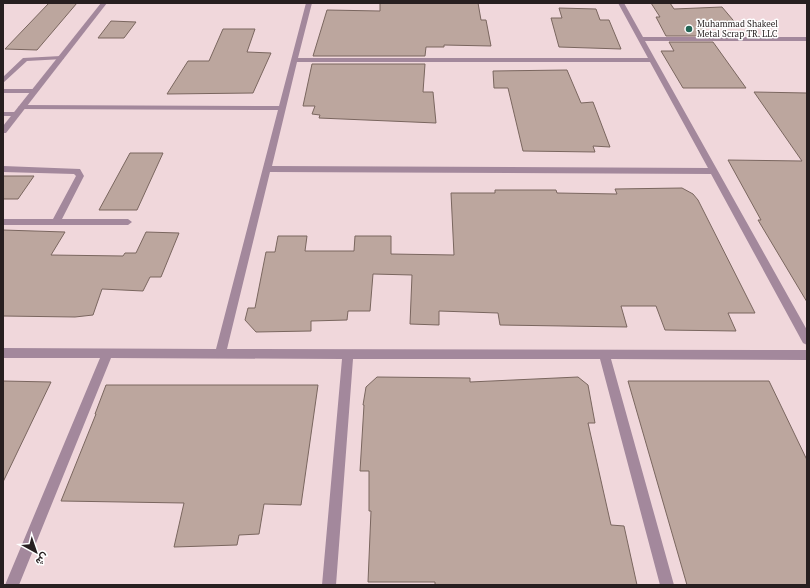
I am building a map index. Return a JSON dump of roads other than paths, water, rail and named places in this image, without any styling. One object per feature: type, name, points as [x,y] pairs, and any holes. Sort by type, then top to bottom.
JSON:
[{"type":"street","points":[[3,131],[104,3]]},
{"type":"street","points":[[220,354],[309,3]]},
{"type":"street","points":[[621,3],[807,340]]},
{"type":"street","points":[[641,39],[807,39]]},
{"type":"street","points":[[3,81],[25,59],[60,58]]},
{"type":"street","points":[[294,60],[652,60]]},
{"type":"street","points":[[3,91],[34,91]]},
{"type":"street","points":[[22,107],[282,108]]},
{"type":"street","points":[[3,114],[16,114]]},
{"type":"street","points":[[3,169],[77,171],[80,176],[56,222]]},
{"type":"street","points":[[267,169],[714,171]]},
{"type":"street","points":[[3,222],[128,222]]},
{"type":"street","points":[[3,353],[807,355]]},
{"type":"street","points":[[12,585],[108,353]]},
{"type":"street","points":[[329,585],[348,354]]},
{"type":"street","points":[[604,355],[667,585]]},
{"type":"place","name":"Muhammad Shakeel Metal Scrap TR. LLC","points":[[689,29]]}]
